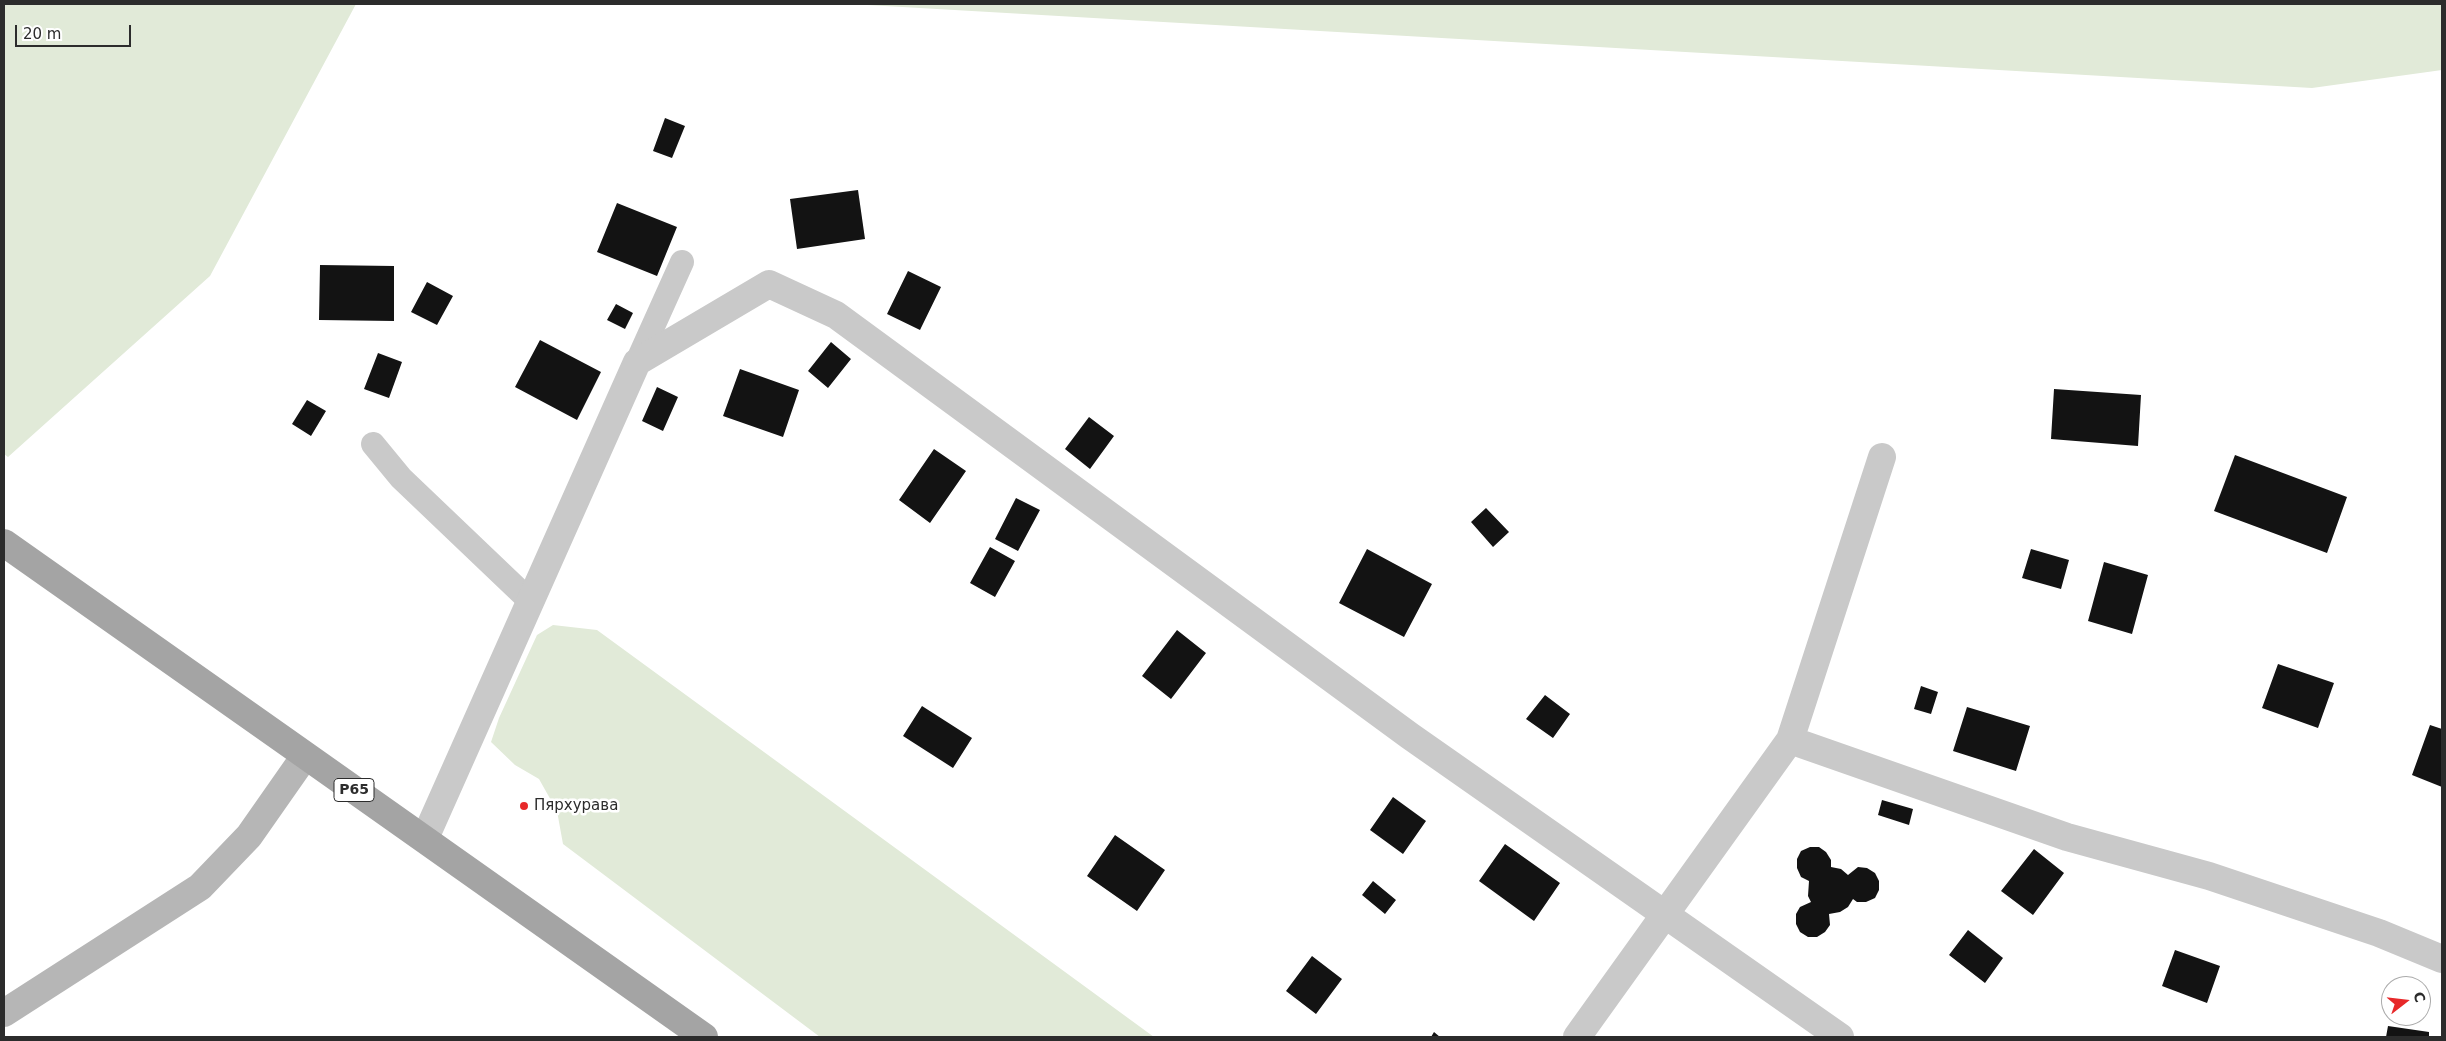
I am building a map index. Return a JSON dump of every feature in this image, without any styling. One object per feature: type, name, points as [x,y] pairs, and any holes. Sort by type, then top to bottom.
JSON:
[{"type":"main road","name":"Р65","points":[[4,543],[305,756],[425,838],[704,1037]]},
{"type":"street","points":[[425,838],[637,362],[769,284],[836,315],[1410,736],[1840,1037]]},
{"type":"street","points":[[1577,1037],[1790,740],[1882,457]]},
{"type":"street","points":[[1790,740],[2067,837],[2209,876],[2379,932],[2442,959]]},
{"type":"street","points":[[4,1013],[200,887],[249,836],[305,756]]},
{"type":"lane","points":[[637,362],[682,262]]},
{"type":"lane","points":[[373,444],[401,478],[531,602]]},
{"type":"green space","points":[[4,4],[356,4],[210,276],[8,457],[4,454]]},
{"type":"green space","points":[[850,4],[2442,4],[2442,70],[2312,88]]},
{"type":"green space","points":[[553,625],[597,630],[1154,1037],[820,1037],[563,844],[557,811],[539,779],[515,765],[491,742],[499,718],[537,635]]},
{"type":"building","points":[[665,118],[685,126],[672,158],[653,151]]},
{"type":"building","points":[[858,190],[865,239],[797,249],[790,199]]},
{"type":"building","points":[[617,203],[677,227],[657,276],[597,252]]},
{"type":"building","points":[[320,265],[394,266],[394,321],[319,320]]},
{"type":"building","points":[[908,271],[941,287],[920,330],[887,314]]},
{"type":"building","points":[[427,282],[453,296],[437,325],[411,312]]},
{"type":"building","points":[[616,304],[633,313],[625,329],[607,320]]},
{"type":"building","points":[[540,340],[601,372],[577,420],[515,387]]},
{"type":"building","points":[[831,342],[851,359],[828,388],[808,371]]},
{"type":"building","points":[[378,353],[402,362],[389,398],[364,389]]},
{"type":"building","points":[[740,369],[799,390],[783,437],[723,416]]},
{"type":"building","points":[[657,387],[678,397],[663,431],[642,421]]},
{"type":"building","points":[[2054,389],[2141,395],[2138,446],[2051,439]]},
{"type":"building","points":[[307,400],[326,411],[311,436],[292,424]]},
{"type":"building","points":[[1089,417],[1114,436],[1090,469],[1065,449]]},
{"type":"building","points":[[934,449],[966,471],[930,523],[899,500]]},
{"type":"building","points":[[2235,455],[2347,497],[2327,553],[2214,511]]},
{"type":"building","points":[[1016,498],[1040,510],[1018,551],[995,539]]},
{"type":"building","points":[[1486,508],[1509,532],[1493,547],[1471,522]]},
{"type":"building","points":[[990,547],[1015,561],[995,597],[970,583]]},
{"type":"building","points":[[1367,549],[1432,584],[1404,637],[1339,603]]},
{"type":"building","points":[[2031,549],[2069,560],[2061,589],[2022,578]]},
{"type":"building","points":[[2104,562],[2148,575],[2132,634],[2088,621]]},
{"type":"building","points":[[1177,630],[1206,653],[1171,699],[1142,676]]},
{"type":"building","points":[[2278,664],[2334,683],[2318,728],[2262,708]]},
{"type":"building","points":[[1921,686],[1938,692],[1931,714],[1914,709]]},
{"type":"building","points":[[1545,695],[1570,714],[1553,738],[1526,719]]},
{"type":"building","points":[[922,706],[972,738],[953,768],[903,736]]},
{"type":"building","points":[[1967,707],[2030,726],[2016,771],[1953,751]]},
{"type":"building","points":[[2430,725],[2442,729],[2442,787],[2412,775]]},
{"type":"building","points":[[1393,797],[1426,821],[1403,854],[1370,830]]},
{"type":"building","points":[[1882,800],[1913,809],[1909,825],[1878,815]]},
{"type":"building","points":[[1115,835],[1165,870],[1137,911],[1087,876]]},
{"type":"building","points":[[1505,844],[1560,883],[1534,921],[1479,881]]},
{"type":"building","points":[[1810,847],[1819,847],[1826,852],[1831,860],[1831,867],[1841,869],[1848,875],[1858,867],[1867,868],[1875,873],[1879,881],[1879,890],[1875,898],[1866,902],[1857,902],[1853,899],[1848,907],[1840,912],[1829,914],[1830,925],[1825,932],[1817,937],[1808,937],[1800,932],[1796,924],[1796,914],[1800,907],[1811,902],[1808,896],[1809,881],[1801,877],[1797,868],[1797,859],[1801,851]]},
{"type":"building","points":[[2034,849],[2064,873],[2033,915],[2001,891]]},
{"type":"building","points":[[1373,881],[1396,900],[1385,914],[1362,895]]},
{"type":"building","points":[[1968,930],[2003,958],[1985,983],[1949,955]]},
{"type":"building","points":[[2175,950],[2220,966],[2207,1003],[2162,986]]},
{"type":"building","points":[[1312,956],[1342,979],[1316,1014],[1286,991]]},
{"type":"building","points":[[2388,1026],[2429,1032],[2429,1037],[2386,1037]]},
{"type":"building","points":[[1434,1032],[1440,1037],[1431,1037]]},
{"type":"place","name":"Пярхурава","points":[[524,806]]}]
